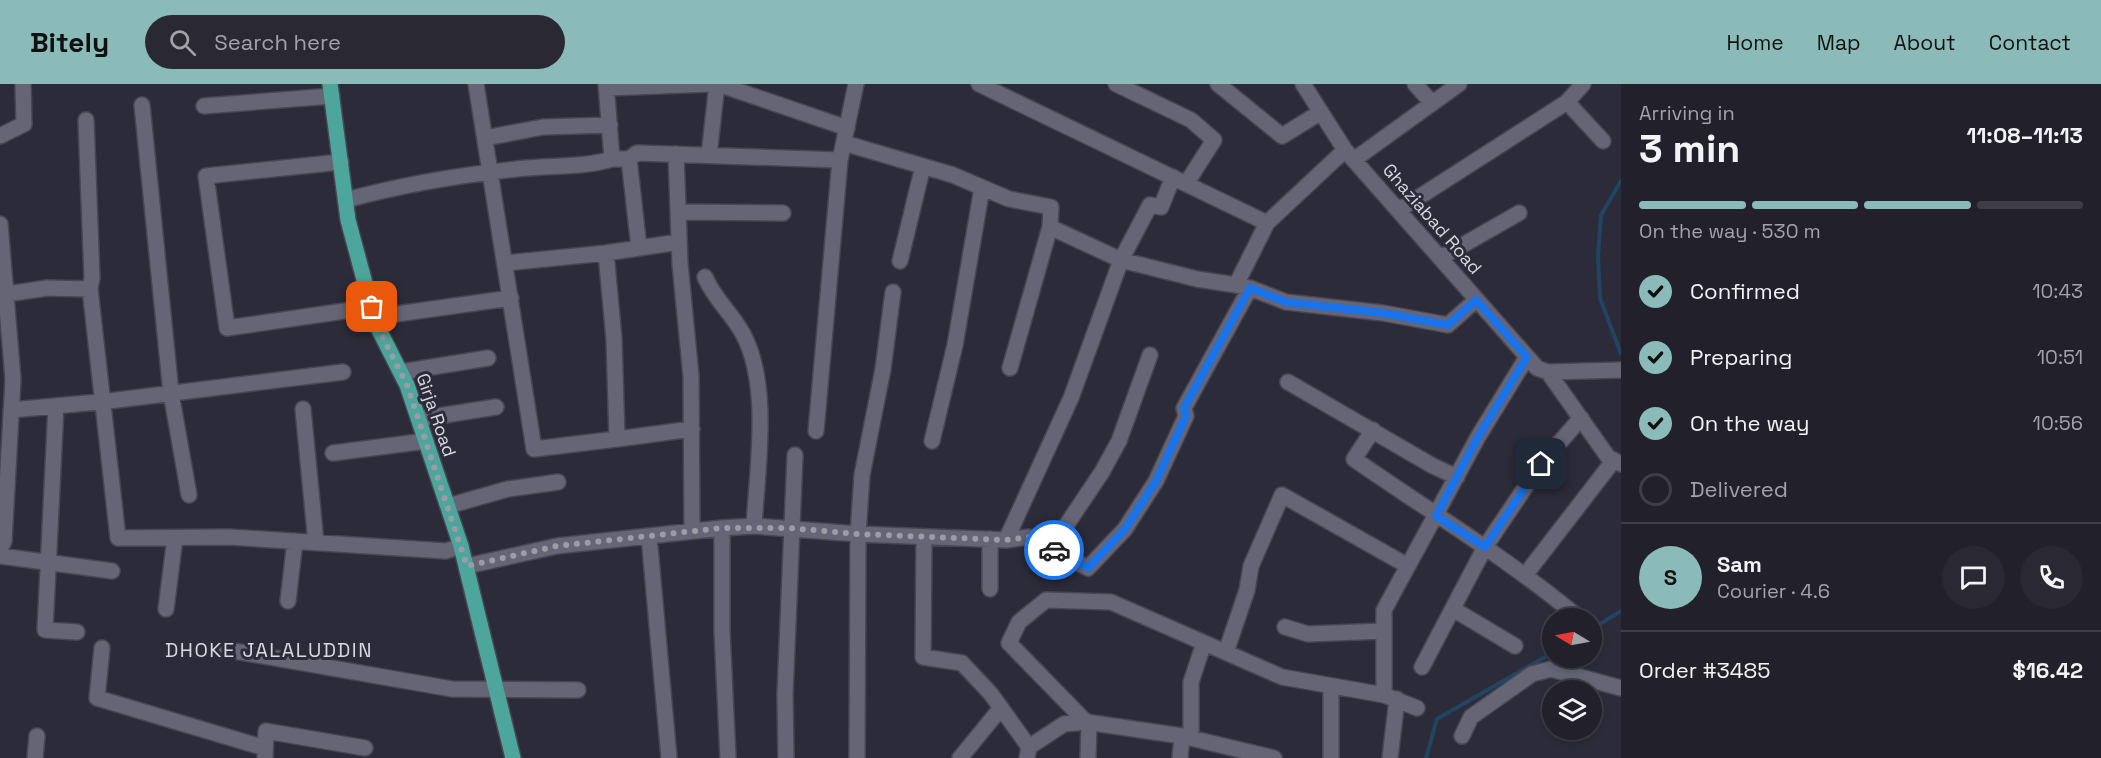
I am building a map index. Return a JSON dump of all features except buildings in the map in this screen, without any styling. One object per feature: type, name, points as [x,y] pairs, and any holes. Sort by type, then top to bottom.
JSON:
[{"type":"main road","name":"Girja Road","points":[[331,90],[348,220],[373,312],[401,372],[461,546],[498,688],[502,721],[513,758]]},
{"type":"street","points":[[0,135],[24,124],[23,84]]},
{"type":"street","points":[[476,84],[534,449],[692,429]]},
{"type":"street","points":[[612,159],[607,86],[710,84]]},
{"type":"street","points":[[708,155],[718,84],[1009,199],[1051,207],[1050,227],[1011,369]]},
{"type":"street","points":[[816,431],[840,160],[856,84]]},
{"type":"street","points":[[979,84],[1267,223]]},
{"type":"street","points":[[1006,540],[1071,398],[1121,260],[1150,205],[1161,207],[1179,181],[1214,140],[1191,120],[1116,84]]},
{"type":"street","points":[[1218,84],[1282,136],[1321,112]]},
{"type":"street","name":"Ghaziabad Road","points":[[1303,84],[1350,154],[1527,357],[1545,371],[1608,457],[1618,462]]},
{"type":"street","points":[[1415,84],[1432,103]]},
{"type":"street","points":[[467,566],[557,546],[754,526],[924,537],[1006,540],[1029,537],[1088,568],[1125,529],[1156,481],[1186,416],[1184,408],[1243,287],[1267,223],[1350,154],[1459,84]]},
{"type":"street","points":[[1399,210],[1567,102],[1584,84]]},
{"type":"street","points":[[204,106],[331,90]]},
{"type":"street","points":[[1567,102],[1603,141]]},
{"type":"street","points":[[142,105],[171,393],[189,495]]},
{"type":"street","points":[[86,120],[92,278],[90,289],[118,538],[229,537],[446,551],[461,546]]},
{"type":"street","points":[[485,138],[543,127],[610,126]]},
{"type":"street","points":[[346,200],[491,171],[554,165],[594,165],[612,159],[629,159],[637,153],[840,160]]},
{"type":"street","points":[[676,154],[679,242],[691,376],[692,531]]},
{"type":"street","points":[[629,159],[639,248]]},
{"type":"street","points":[[341,162],[206,176],[226,328],[511,298]]},
{"type":"street","points":[[900,261],[923,166]]},
{"type":"street","points":[[932,441],[957,333],[982,188]]},
{"type":"street","points":[[678,212],[783,213]]},
{"type":"street","points":[[1440,258],[1519,213]]},
{"type":"street","points":[[0,224],[6,365],[11,410],[4,541],[0,550]]},
{"type":"street","points":[[1050,227],[1121,260],[1197,279],[1243,287],[1286,302],[1383,313],[1448,325],[1476,300]]},
{"type":"street","points":[[506,263],[606,253],[679,242]]},
{"type":"street","points":[[606,253],[614,339],[617,439]]},
{"type":"street","points":[[705,277],[711,291],[743,334],[756,370],[760,434],[754,526]]},
{"type":"street","points":[[3,295],[47,288],[90,289]]},
{"type":"street","points":[[857,758],[858,534],[862,475],[882,369],[893,292]]},
{"type":"street","points":[[1051,548],[1102,472],[1119,441],[1150,355]]},
{"type":"street","points":[[1390,758],[1390,697],[1383,631],[1384,610],[1457,477],[1527,357]]},
{"type":"street","points":[[401,372],[488,358]]},
{"type":"street","points":[[1545,371],[1621,370]]},
{"type":"street","points":[[11,410],[101,402],[343,372]]},
{"type":"street","points":[[1288,382],[1433,466],[1457,477]]},
{"type":"street","points":[[56,406],[45,630],[77,632]]},
{"type":"street","points":[[418,419],[496,407]]},
{"type":"street","points":[[303,409],[316,543]]},
{"type":"street","points":[[1422,667],[1485,547],[1541,464],[1581,418]]},
{"type":"street","points":[[1373,430],[1354,459],[1436,516],[1526,574],[1567,608]]},
{"type":"street","points":[[333,453],[426,441]]},
{"type":"street","points":[[786,758],[790,528],[795,455]]},
{"type":"street","points":[[1526,574],[1618,462]]},
{"type":"street","points":[[448,506],[508,489],[558,482]]},
{"type":"street","points":[[1226,652],[1247,590],[1251,566],[1282,495],[1408,566]]},
{"type":"street","points":[[722,528],[722,631],[728,758]]},
{"type":"street","points":[[649,536],[669,758]]},
{"type":"street","points":[[924,537],[923,657],[962,663],[1001,708],[1028,752],[1064,724],[1087,722],[1187,737],[1274,758]]},
{"type":"street","points":[[166,609],[175,538]]},
{"type":"street","points":[[990,539],[990,590]]},
{"type":"street","points":[[288,601],[295,541]]},
{"type":"street","points":[[0,556],[112,571]]},
{"type":"street","points":[[1088,758],[1087,722],[1009,643],[1019,622],[1046,600],[1111,602],[1282,677],[1390,697],[1417,708]]},
{"type":"street","points":[[1453,609],[1515,646]]},
{"type":"street","points":[[1286,627],[1308,634],[1383,631]]},
{"type":"street","points":[[1180,758],[1187,737],[1191,682],[1204,643]]},
{"type":"street","points":[[102,648],[97,698],[265,753],[266,731],[365,748]]},
{"type":"street","points":[[223,649],[452,689],[578,690]]},
{"type":"street","points":[[1462,736],[1472,717],[1532,674],[1551,669],[1621,688]]},
{"type":"street","points":[[1331,687],[1331,758]]},
{"type":"street","points":[[960,758],[1001,708]]},
{"type":"street","points":[[35,758],[37,736]]},
{"type":"waterway","points":[[1621,181],[1601,215],[1598,256],[1600,298],[1621,354]]},
{"type":"waterway","points":[[1602,623],[1621,611]]},
{"type":"waterway","points":[[1426,758],[1437,719],[1542,659]]},
{"type":"way so far","points":[[372,307],[376,324],[407,385],[467,566],[557,546],[754,526],[858,534],[1006,540],[1029,537],[1054,550]]},
{"type":"district","name":"DHOKE JALALUDDIN","points":[[269,650]]},
{"type":"route","points":[[1054,550],[1088,568],[1125,529],[1156,481],[1186,416],[1184,408],[1250,288],[1286,302],[1383,313],[1448,325],[1476,300],[1527,357],[1478,437],[1436,516],[1485,547],[1541,464]]}]
